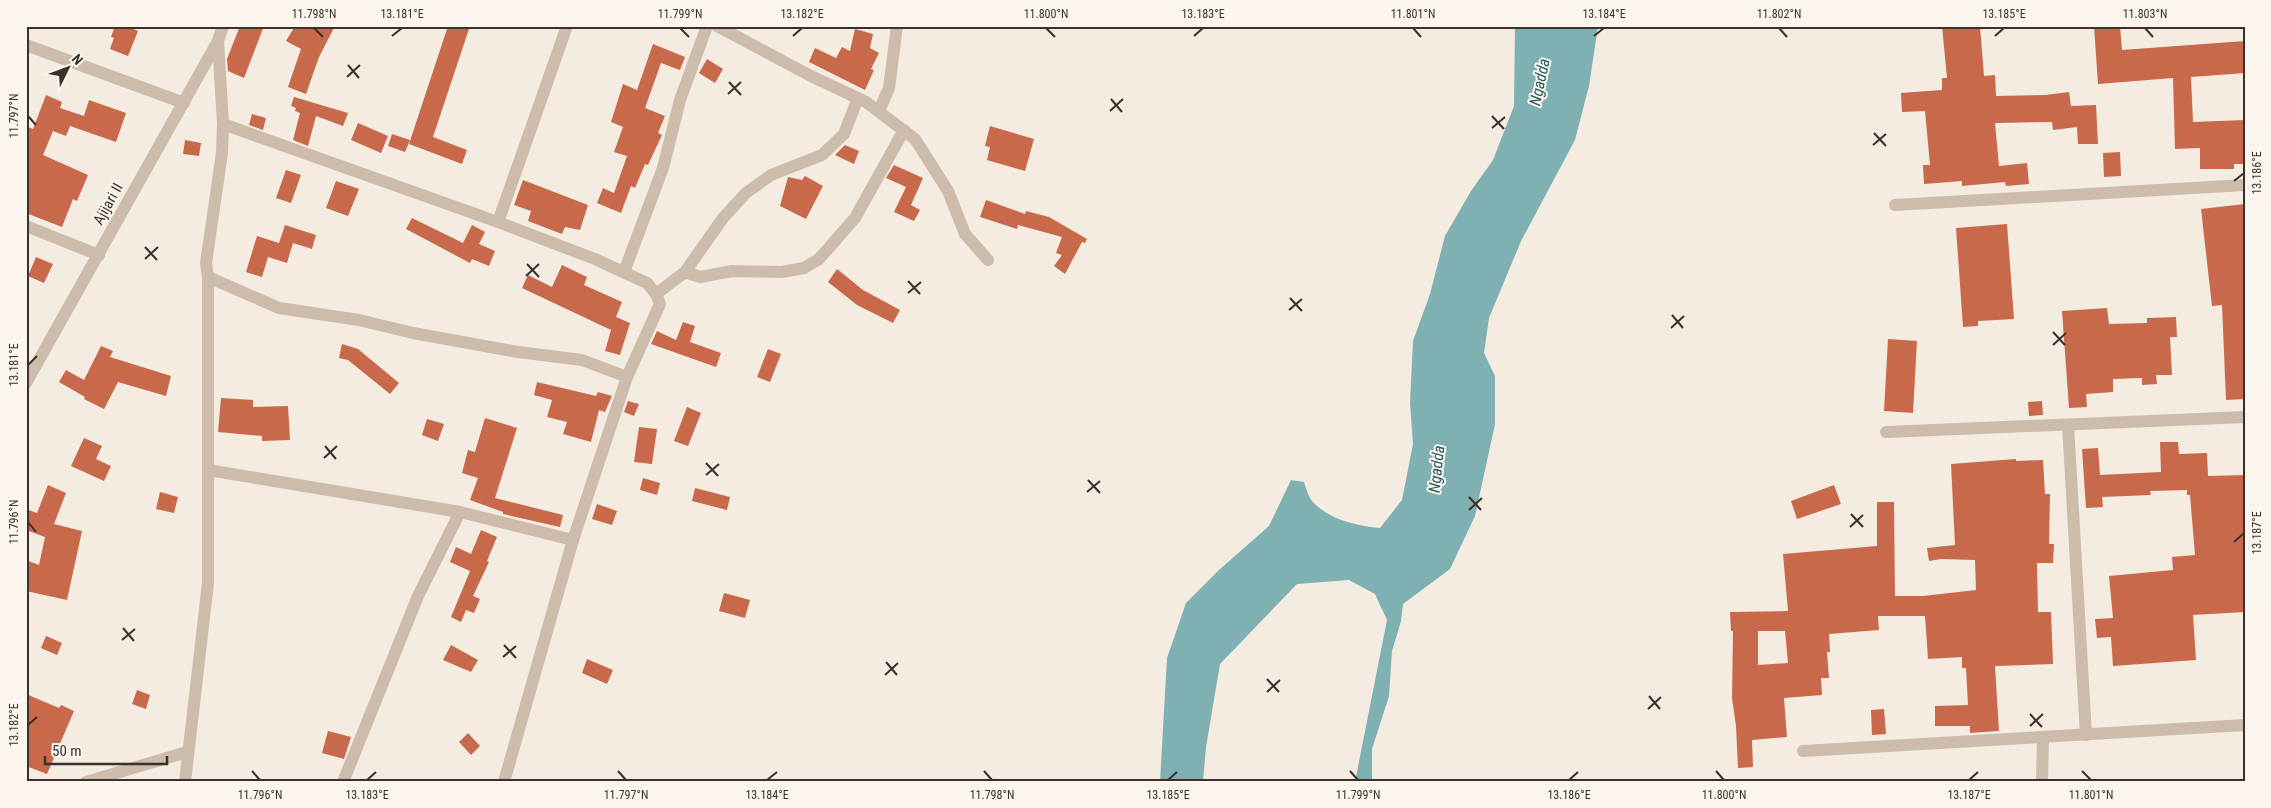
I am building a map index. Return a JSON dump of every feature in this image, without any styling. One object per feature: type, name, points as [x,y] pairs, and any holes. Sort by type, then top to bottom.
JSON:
[{"type":"street","points":[[185,782],[208,583],[208,277],[206,263],[222,153],[223,124],[218,41],[223,26]]},
{"type":"street","points":[[498,222],[567,26]]},
{"type":"street","points":[[624,272],[663,168],[680,100],[707,26]]},
{"type":"street","points":[[717,26],[811,76],[858,98],[915,138],[948,191],[965,234],[988,260]]},
{"type":"street","points":[[879,112],[889,88],[897,26]]},
{"type":"street","name":"Ajijari II","points":[[26,383],[218,41]]},
{"type":"street","points":[[26,45],[184,103]]},
{"type":"street","points":[[656,294],[685,272],[723,218],[746,193],[771,175],[822,155],[844,134],[858,98]]},
{"type":"street","points":[[223,124],[498,222],[595,259],[647,283],[656,294],[660,304],[627,377],[573,540],[504,782]]},
{"type":"street","points":[[685,272],[700,277],[732,271],[782,272],[804,268],[819,259],[855,218],[904,130]]},
{"type":"street","points":[[1895,205],[2245,185]]},
{"type":"street","points":[[26,226],[99,255]]},
{"type":"street","points":[[208,277],[279,308],[359,320],[412,333],[518,352],[582,360],[627,377]]},
{"type":"street","points":[[1886,432],[2245,417]]},
{"type":"street","points":[[2068,425],[2086,735]]},
{"type":"street","points":[[208,470],[460,512],[573,540]]},
{"type":"street","points":[[343,782],[418,596],[460,512]]},
{"type":"street","points":[[1803,752],[2245,725]]},
{"type":"street","points":[[2042,782],[2043,738]]},
{"type":"street","points":[[86,782],[187,752]]},
{"type":"water","name":"Ngadda","points":[[1515,26],[1598,26],[1589,86],[1575,140],[1521,241],[1489,318],[1484,353],[1495,376],[1495,424],[1475,516],[1450,569],[1403,604],[1401,621],[1392,651],[1389,696],[1372,749],[1372,782],[1355,782],[1387,620],[1375,594],[1349,580],[1297,584],[1220,664],[1206,747],[1203,782],[1160,782],[1167,658],[1186,603],[1219,570],[1269,526],[1291,480],[1304,482],[1312,501],[1328,514],[1363,526],[1380,528],[1402,500],[1413,444],[1410,403],[1413,341],[1430,294],[1445,236],[1471,191],[1493,160],[1514,106]]},
{"type":"building","points":[[115,26],[126,26],[138,31],[128,56],[110,49],[114,38],[111,37]]},
{"type":"building","points":[[240,26],[264,26],[244,78],[228,71],[227,59]]},
{"type":"building","points":[[295,26],[335,26],[319,57],[306,94],[288,87],[301,49],[286,41]]},
{"type":"building","points":[[448,26],[470,26],[433,137],[467,150],[462,164],[409,144]]},
{"type":"building","points":[[1942,26],[1980,26],[1984,76],[1995,75],[1996,96],[2045,95],[2069,92],[2071,106],[2096,105],[2098,144],[2078,144],[2077,127],[2053,130],[2052,122],[1995,123],[1999,166],[2027,163],[2029,184],[2006,186],[2005,182],[1962,186],[1962,181],[1924,184],[1923,165],[1930,165],[1925,111],[1902,112],[1901,93],[1942,90],[1942,78],[1947,78]]},
{"type":"building","points":[[2094,26],[2120,26],[2122,50],[2245,41],[2245,73],[2191,77],[2193,122],[2245,120],[2245,164],[2234,164],[2234,169],[2200,169],[2200,148],[2175,149],[2173,78],[2098,84]]},
{"type":"building","points":[[855,29],[873,34],[870,48],[879,53],[871,69],[874,70],[865,90],[809,62],[815,48],[836,58],[842,47],[850,51]]},
{"type":"building","points":[[653,44],[685,57],[680,70],[661,63],[645,108],[665,116],[658,133],[662,135],[648,165],[645,164],[635,188],[631,186],[621,213],[597,203],[603,188],[614,193],[627,156],[614,152],[623,127],[611,122],[623,84],[637,90]]},
{"type":"building","points":[[707,59],[723,69],[715,83],[699,73]]},
{"type":"building","points":[[46,95],[62,102],[60,108],[84,116],[89,100],[126,113],[116,142],[70,126],[66,136],[53,131],[43,155],[88,175],[77,201],[73,199],[62,227],[26,213],[26,126],[33,129]]},
{"type":"building","points":[[294,97],[348,113],[343,126],[316,116],[308,146],[293,140],[300,113],[291,106]]},
{"type":"building","points":[[252,114],[266,118],[263,130],[249,125]]},
{"type":"building","points":[[358,123],[388,136],[381,153],[351,140]]},
{"type":"building","points":[[990,126],[1034,139],[1025,171],[987,160],[990,147],[985,146]]},
{"type":"building","points":[[392,134],[410,140],[405,152],[388,146]]},
{"type":"building","points":[[185,140],[201,143],[199,156],[183,154]]},
{"type":"building","points":[[845,145],[859,151],[854,164],[835,155]]},
{"type":"building","points":[[2120,152],[2121,176],[2104,177],[2103,153]]},
{"type":"building","points":[[894,165],[923,178],[911,205],[920,210],[914,221],[894,212],[906,187],[886,178]]},
{"type":"building","points":[[286,170],[301,175],[291,203],[276,198]]},
{"type":"building","points":[[805,176],[823,186],[806,219],[780,206],[788,177],[802,180]]},
{"type":"building","points":[[523,180],[588,205],[580,230],[565,227],[562,234],[528,221],[531,211],[514,205]]},
{"type":"building","points":[[336,181],[359,189],[348,216],[326,208]]},
{"type":"building","points":[[986,200],[1025,214],[1026,211],[1049,217],[1087,239],[1085,243],[1082,242],[1065,274],[1054,266],[1062,255],[1056,253],[1062,237],[1018,225],[1017,229],[980,217]]},
{"type":"building","points":[[2245,204],[2245,399],[2226,400],[2222,305],[2212,306],[2201,209]]},
{"type":"building","points":[[412,218],[463,243],[472,225],[485,232],[479,244],[495,251],[489,266],[472,259],[470,263],[406,229]]},
{"type":"building","points":[[2007,224],[2014,319],[1978,321],[1978,326],[1963,327],[1956,228]]},
{"type":"building","points":[[285,225],[316,235],[312,249],[293,243],[287,263],[268,257],[262,277],[246,272],[257,236],[279,243]]},
{"type":"building","points":[[36,257],[53,264],[44,283],[28,276]]},
{"type":"building","points":[[562,265],[587,277],[584,285],[622,302],[616,317],[630,323],[620,355],[605,351],[611,330],[522,288],[528,275],[552,287]]},
{"type":"building","points":[[837,269],[863,290],[900,310],[893,323],[857,305],[828,282]]},
{"type":"building","points":[[2107,308],[2109,324],[2147,323],[2147,318],[2176,317],[2177,337],[2170,337],[2172,375],[2156,375],[2157,384],[2142,385],[2142,378],[2113,379],[2113,392],[2086,394],[2087,407],[2069,408],[2062,311]]},
{"type":"building","points":[[683,322],[695,326],[690,342],[721,353],[716,367],[651,344],[657,331],[676,340]]},
{"type":"building","points":[[1888,339],[1917,341],[1913,413],[1884,411]]},
{"type":"building","points":[[342,344],[358,349],[399,383],[390,394],[348,360],[339,358]]},
{"type":"building","points":[[101,346],[113,351],[110,357],[171,376],[166,396],[118,382],[104,409],[84,399],[85,397],[59,382],[66,370],[84,380]]},
{"type":"building","points":[[768,349],[781,354],[770,382],[757,377]]},
{"type":"building","points":[[537,382],[596,396],[598,392],[612,396],[605,412],[599,410],[591,442],[563,434],[567,422],[547,417],[552,400],[534,395]]},
{"type":"building","points":[[221,398],[253,400],[253,407],[288,406],[290,440],[262,441],[262,436],[218,432]]},
{"type":"building","points":[[628,401],[639,404],[634,416],[624,412]]},
{"type":"building","points":[[2042,401],[2043,415],[2029,416],[2028,402]]},
{"type":"building","points":[[687,407],[701,413],[688,446],[674,441]]},
{"type":"building","points":[[485,418],[517,428],[495,498],[563,515],[560,527],[503,514],[503,512],[470,500],[478,478],[462,473],[468,450],[475,452]]},
{"type":"building","points":[[427,419],[444,424],[438,441],[422,435]]},
{"type":"building","points":[[639,427],[657,429],[652,464],[634,462]]},
{"type":"building","points":[[84,438],[102,446],[96,459],[111,466],[104,481],[71,466]]},
{"type":"building","points":[[2160,442],[2178,442],[2179,454],[2207,453],[2208,476],[2245,475],[2245,612],[2193,615],[2196,660],[2113,666],[2111,637],[2097,638],[2095,619],[2113,618],[2109,576],[2173,570],[2172,557],[2195,555],[2190,495],[2187,495],[2187,490],[2150,491],[2151,495],[2102,497],[2103,507],[2086,508],[2082,449],[2098,448],[2100,475],[2161,472]]},
{"type":"building","points":[[2016,459],[2016,461],[2043,460],[2045,494],[2050,494],[2049,544],[2054,544],[2053,563],[2037,563],[2038,612],[2051,612],[2053,664],[1995,666],[1999,731],[1970,733],[1970,726],[1935,726],[1935,706],[1968,705],[1966,668],[1962,668],[1962,657],[1928,659],[1925,616],[1878,616],[1879,630],[1829,634],[1830,652],[1827,652],[1829,678],[1821,678],[1822,695],[1784,698],[1787,737],[1752,740],[1753,767],[1738,768],[1736,726],[1732,698],[1733,631],[1731,631],[1730,612],[1788,611],[1783,554],[1877,546],[1877,502],[1894,502],[1895,596],[1923,596],[1976,590],[1975,560],[1941,559],[1929,561],[1927,548],[1955,545],[1951,464]],"holes":[[[1758,631],[1785,631],[1788,663],[1758,665]]]},
{"type":"building","points":[[643,478],[660,483],[657,495],[640,490]]},
{"type":"building","points":[[48,485],[66,493],[54,524],[82,531],[67,600],[26,591],[26,560],[39,565],[45,537],[26,530],[26,509],[37,513]]},
{"type":"building","points":[[1834,485],[1841,504],[1797,519],[1791,501]]},
{"type":"building","points":[[695,488],[730,497],[727,510],[692,501]]},
{"type":"building","points":[[160,492],[178,497],[174,513],[156,509]]},
{"type":"building","points":[[597,504],[617,511],[612,525],[592,519]]},
{"type":"building","points":[[481,530],[497,537],[487,561],[489,562],[473,596],[480,599],[474,613],[466,610],[461,622],[451,617],[470,571],[450,562],[456,547],[471,554]]},
{"type":"building","points":[[724,593],[750,600],[745,618],[719,611]]},
{"type":"building","points":[[46,636],[62,643],[57,655],[41,648]]},
{"type":"building","points":[[451,645],[478,660],[471,672],[443,660]]},
{"type":"building","points":[[587,659],[613,670],[607,684],[582,673]]},
{"type":"building","points":[[137,690],[150,695],[146,709],[132,704]]},
{"type":"building","points":[[26,694],[59,708],[61,705],[74,711],[47,774],[26,766]]},
{"type":"building","points":[[1884,709],[1886,734],[1872,735],[1871,710]]},
{"type":"building","points":[[328,731],[351,737],[344,759],[322,753]]},
{"type":"building","points":[[468,733],[480,746],[471,755],[459,742]]}]
